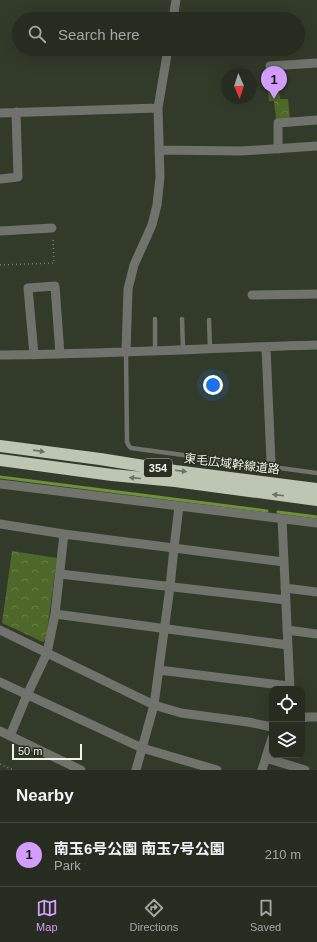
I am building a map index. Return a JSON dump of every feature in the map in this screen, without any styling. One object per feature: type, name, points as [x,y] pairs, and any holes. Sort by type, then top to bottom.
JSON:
[{"type":"highway","name":"東毛広域幹線道路","points":[[0,446],[93,458],[175,471],[317,489]]},
{"type":"highway","name":"東毛広域幹線道路","points":[[0,460],[112,476],[175,481],[317,500]]},
{"type":"street","points":[[174,12],[176,0]]},
{"type":"street","points":[[126,352],[128,289],[134,265],[152,225],[157,205],[160,177],[158,108],[167,56]]},
{"type":"street","points":[[270,66],[317,63]]},
{"type":"street","points":[[0,113],[158,108]]},
{"type":"street","points":[[0,179],[18,178],[16,112]]},
{"type":"street","points":[[278,149],[278,124],[317,120]]},
{"type":"street","points":[[159,150],[241,151],[317,146]]},
{"type":"street","points":[[0,231],[52,228]]},
{"type":"street","points":[[34,355],[28,288],[55,286],[60,354]]},
{"type":"street","points":[[252,295],[317,294]]},
{"type":"street","points":[[0,355],[317,345]]},
{"type":"street","points":[[266,346],[270,467]]},
{"type":"street","points":[[0,484],[317,523]]},
{"type":"street","points":[[136,770],[154,705],[165,629],[179,506]]},
{"type":"street","points":[[282,519],[289,686]]},
{"type":"street","points":[[0,524],[64,534],[284,562]]},
{"type":"street","points":[[10,736],[47,653],[55,614],[64,534]]},
{"type":"street","points":[[60,574],[286,600]]},
{"type":"street","points":[[285,588],[317,592]]},
{"type":"street","points":[[55,614],[288,645]]},
{"type":"street","points":[[0,630],[154,705],[181,713],[269,726]]},
{"type":"street","points":[[287,630],[317,634]]},
{"type":"street","points":[[159,670],[281,686]]},
{"type":"street","points":[[0,682],[142,748],[217,770]]},
{"type":"street","points":[[305,717],[317,717]]},
{"type":"street","points":[[0,731],[81,770]]},
{"type":"street","points":[[262,770],[269,748]]},
{"type":"street","points":[[266,758],[305,770]]},
{"type":"lane","points":[[155,319],[155,350]]},
{"type":"lane","points":[[182,319],[183,350]]},
{"type":"lane","points":[[209,320],[210,348]]},
{"type":"lane","points":[[126,352],[127,442],[131,448],[317,473]]},
{"type":"path","points":[[0,265],[54,263],[52,228]]},
{"type":"path","points":[[0,764],[13,770]]},
{"type":"green space","points":[[278,80],[280,99],[288,99],[290,118],[276,119],[274,101],[269,101],[267,81]]},
{"type":"green space","points":[[12,551],[57,558],[46,639],[43,642],[2,623]]},
{"type":"waterway","points":[[0,477],[267,511]]},
{"type":"waterway","points":[[278,512],[317,517]]},
{"type":"place","name":"南玉6号公園 南玉7号公園","points":[[274,99]]}]
